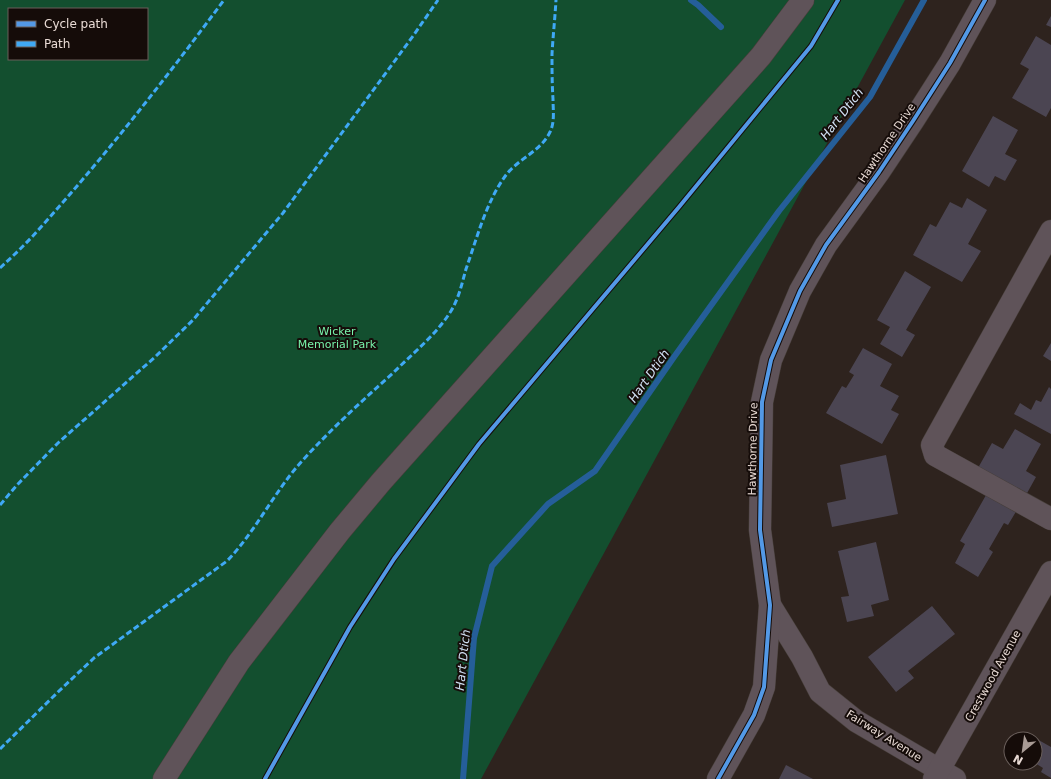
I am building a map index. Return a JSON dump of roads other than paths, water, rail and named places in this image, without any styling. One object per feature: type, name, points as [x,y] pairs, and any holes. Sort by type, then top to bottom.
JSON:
[{"type":"street","points":[[164,779],[239,662],[340,531],[381,482],[761,56],[804,0]]},
{"type":"street","name":"Hawthorne Drive","points":[[718,779],[754,715],[764,687],[770,605],[760,530],[762,402],[771,360],[800,291],[826,245],[879,172],[913,121],[950,63],[985,0]]},
{"type":"street","points":[[1051,231],[932,445],[935,455],[1051,519]]},
{"type":"street","name":"Crestwood Avenue","points":[[943,776],[1051,572]]},
{"type":"street","name":"Fairway Avenue","points":[[770,605],[802,657],[820,692],[856,721],[943,776]]},
{"type":"waterway","points":[[691,0],[721,27]]},
{"type":"waterway","name":"Hart Dtich","points":[[463,779],[474,638],[492,566],[548,504],[595,471],[674,357],[779,211],[870,97],[924,0]]},
{"type":"park label","name":"Wicker Memorial Park","points":[[337,337]]}]
